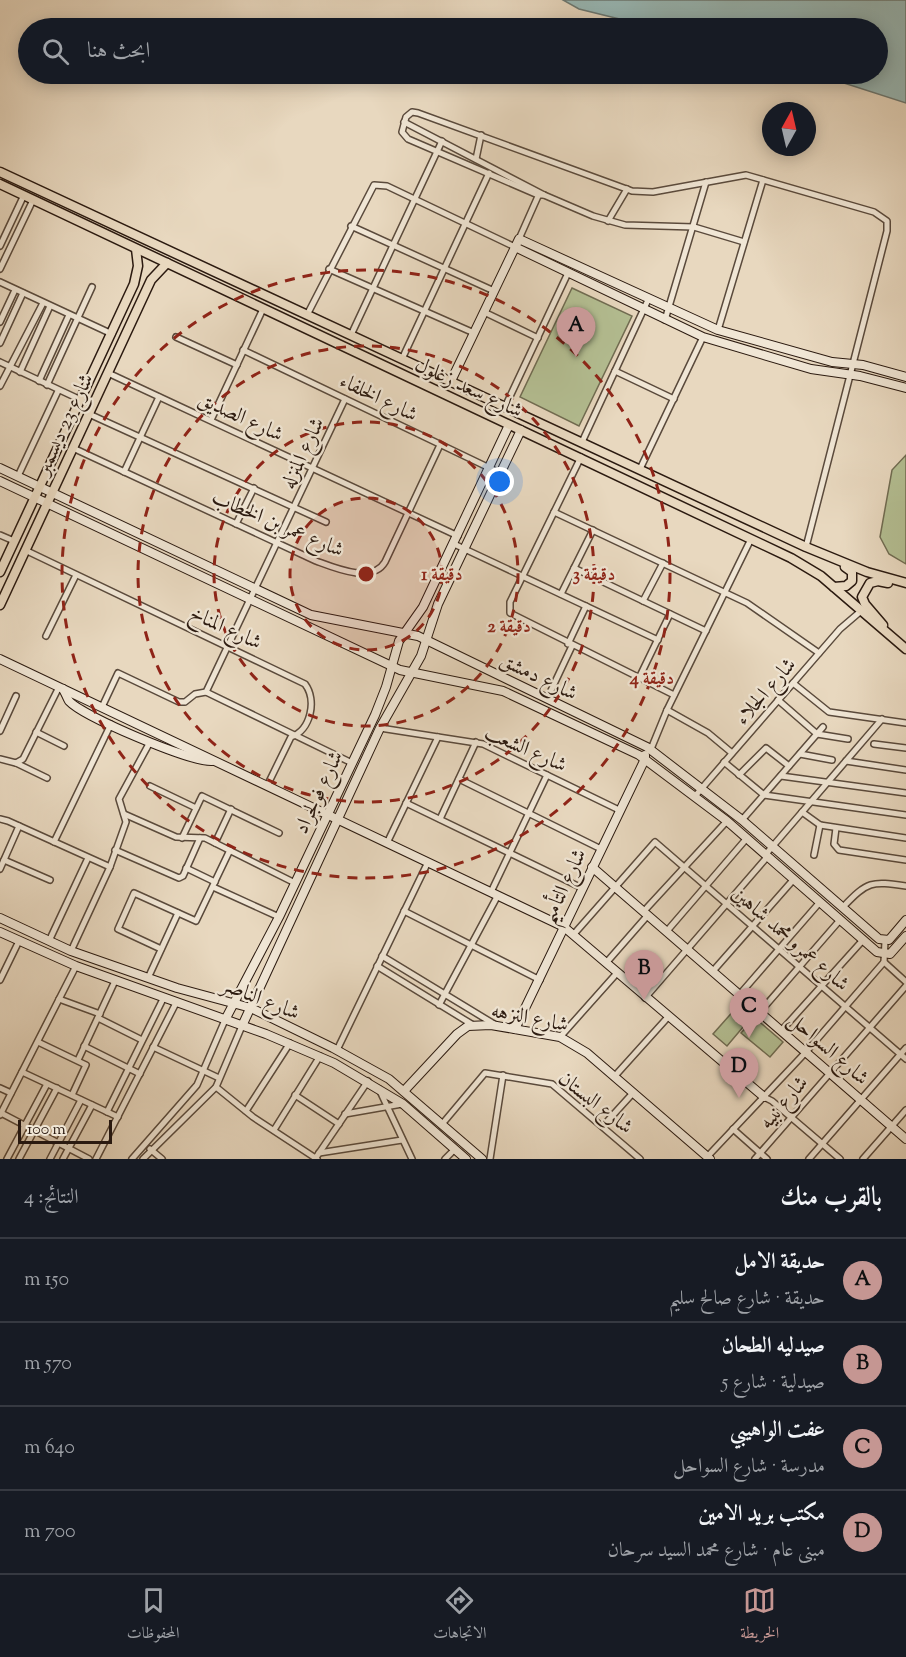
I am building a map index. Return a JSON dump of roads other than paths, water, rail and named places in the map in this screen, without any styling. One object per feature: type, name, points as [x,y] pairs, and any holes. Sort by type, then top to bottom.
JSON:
[{"type":"main road","name":"شارع سعد زغلول","points":[[0,172],[806,547],[906,583]]},
{"type":"main road","name":"شارع سعد زغلول","points":[[0,184],[806,567],[834,587],[906,649]]},
{"type":"main road","name":"شارع 23 ديسمبر","points":[[0,572],[134,284],[138,266],[136,249]]},
{"type":"main road","name":"شارع 23 ديسمبر","points":[[0,605],[153,276],[167,263]]},
{"type":"main road","points":[[134,284],[147,289]]},
{"type":"main road","points":[[373,362],[379,348]]},
{"type":"main road","points":[[832,558],[850,570],[853,575],[849,585],[834,587]]},
{"type":"main road","points":[[884,631],[881,622],[865,604],[863,592],[874,582],[906,583]]},
{"type":"street","points":[[744,242],[694,227],[644,227],[608,221],[437,153],[403,135],[404,122],[408,114],[418,113],[627,189],[653,192],[737,176],[763,180],[874,212],[887,221],[887,231],[806,547]]},
{"type":"street","points":[[404,122],[492,166],[541,194]]},
{"type":"street","points":[[476,159],[481,135]]},
{"type":"street","points":[[351,335],[442,141]]},
{"type":"street","points":[[402,359],[492,166]]},
{"type":"street","points":[[718,330],[763,180]]},
{"type":"street","points":[[665,320],[706,182]]},
{"type":"street","points":[[307,315],[374,185],[387,186],[466,223],[572,264],[718,330],[832,362],[853,363],[906,377]]},
{"type":"street","points":[[608,221],[627,189]]},
{"type":"street","points":[[451,381],[541,194]]},
{"type":"street","points":[[0,246],[24,195]]},
{"type":"street","points":[[0,269],[33,200]]},
{"type":"street","points":[[351,226],[494,291]]},
{"type":"street","points":[[517,243],[568,273],[703,337],[818,370],[850,374],[906,388]]},
{"type":"street","points":[[505,406],[572,264]]},
{"type":"street","points":[[329,270],[474,333]]},
{"type":"street","points":[[0,282],[112,334]]},
{"type":"street","points":[[47,386],[92,287]]},
{"type":"street","points":[[0,322],[15,290]]},
{"type":"street","points":[[0,343],[23,293]]},
{"type":"street","points":[[582,442],[648,300]]},
{"type":"street","points":[[0,386],[43,303]]},
{"type":"street","points":[[20,372],[50,306]]},
{"type":"street","points":[[211,420],[263,309]]},
{"type":"street","points":[[484,312],[538,338]]},
{"type":"street","points":[[39,381],[69,315]]},
{"type":"street","points":[[176,337],[237,365]]},
{"type":"street","points":[[639,469],[703,337]]},
{"type":"street","name":"شارع الخلفاء","points":[[243,350],[500,474]]},
{"type":"street","points":[[0,362],[81,400]]},
{"type":"street","points":[[615,371],[674,399]]},
{"type":"street","name":"شارع الصديق","points":[[108,373],[458,536]]},
{"type":"street","points":[[18,476],[58,391]]},
{"type":"street","points":[[124,472],[159,397]]},
{"type":"street","name":"شارع المنزله","points":[[206,692],[345,399]]},
{"type":"street","points":[[89,414],[326,522]]},
{"type":"street","name":"شارع فولجراد","points":[[132,1159],[194,1090],[204,1071],[232,1002],[279,917],[383,696],[391,666],[405,632],[423,608],[509,425]]},
{"type":"street","name":"شارع فولجراد","points":[[143,1159],[216,1087],[250,1008],[380,728],[411,673],[426,640],[435,611],[520,430]]},
{"type":"street","name":"شارع عمر بن الخطاب","points":[[73,448],[329,566],[371,573],[382,567],[440,445]]},
{"type":"street","points":[[580,458],[509,606],[510,613],[674,695]]},
{"type":"street","name":"شارع دمشق","points":[[0,468],[319,618],[405,632],[426,640],[651,749],[742,820],[879,939],[885,941]]},
{"type":"street","name":"شارع دمشق","points":[[0,481],[391,666],[411,673],[503,691],[645,759],[696,795],[884,959]]},
{"type":"street","points":[[236,524],[254,488]]},
{"type":"street","points":[[554,512],[725,592],[755,608],[819,653]]},
{"type":"street","points":[[561,594],[593,530]]},
{"type":"street","points":[[0,535],[14,542]]},
{"type":"street","name":"شارع التأميم","points":[[515,1029],[619,810],[645,759],[651,756],[651,749],[667,710],[751,539]]},
{"type":"street","points":[[454,544],[658,640]]},
{"type":"street","name":"شارع المناخ","points":[[25,550],[299,679],[309,690],[311,710],[296,736],[291,737],[267,786]]},
{"type":"street","points":[[643,601],[663,563]]},
{"type":"street","points":[[574,568],[706,631]]},
{"type":"street","points":[[46,636],[76,575]]},
{"type":"street","points":[[547,699],[586,606]]},
{"type":"street","name":"شارع الجلاء","points":[[696,795],[840,628],[861,611]]},
{"type":"street","points":[[639,678],[670,614]]},
{"type":"street","points":[[0,659],[564,927],[645,998],[764,1097],[792,1117],[840,1159]]},
{"type":"street","points":[[102,707],[118,673],[179,702],[185,702],[195,694],[206,692],[352,763]]},
{"type":"street","points":[[793,683],[829,712],[906,723]]},
{"type":"street","points":[[61,688],[69,701],[111,724],[181,756],[216,761]]},
{"type":"street","points":[[16,763],[24,756],[61,688]]},
{"type":"street","points":[[0,731],[16,696]]},
{"type":"street","points":[[778,700],[817,734],[848,739]]},
{"type":"street","points":[[667,710],[708,733],[732,753]]},
{"type":"street","points":[[645,998],[882,719]]},
{"type":"street","points":[[587,731],[591,721]]},
{"type":"street","points":[[54,842],[111,724]]},
{"type":"street","points":[[742,820],[823,727]]},
{"type":"street","name":"شارع الشعب","points":[[380,728],[476,742],[619,810]]},
{"type":"street","points":[[36,732],[64,746]]},
{"type":"street","points":[[387,843],[438,737]]},
{"type":"street","points":[[71,951],[110,867],[126,822],[119,799],[150,742]]},
{"type":"street","points":[[440,819],[476,742]]},
{"type":"street","points":[[874,744],[906,748]]},
{"type":"street","points":[[739,775],[766,748],[789,766]]},
{"type":"street","points":[[800,754],[832,760]]},
{"type":"street","points":[[0,759],[16,763],[47,778]]},
{"type":"street","points":[[846,761],[906,770]]},
{"type":"street","points":[[724,762],[764,795],[906,815]]},
{"type":"street","points":[[439,1005],[473,946],[510,853],[547,775]]},
{"type":"street","points":[[781,776],[906,793]]},
{"type":"street","points":[[459,779],[601,849]]},
{"type":"street","points":[[150,786],[196,807]]},
{"type":"street","points":[[182,838],[202,796],[279,832]]},
{"type":"street","points":[[406,803],[582,888]]},
{"type":"street","points":[[215,843],[231,809]]},
{"type":"street","points":[[802,812],[820,825],[906,838]]},
{"type":"street","points":[[124,814],[182,838],[200,838],[215,843],[295,883]]},
{"type":"street","points":[[0,819],[110,867]]},
{"type":"street","points":[[606,963],[684,868],[727,821]]},
{"type":"street","points":[[814,855],[820,825]]},
{"type":"street","points":[[0,869],[19,826]]},
{"type":"street","points":[[836,828],[834,844],[839,850],[906,860]]},
{"type":"street","points":[[115,850],[175,877],[183,876],[200,838]]},
{"type":"street","points":[[667,931],[747,838]]},
{"type":"street","name":"شارع عمرو محمد شاهين","points":[[616,887],[655,842],[906,1059]]},
{"type":"street","points":[[161,949],[118,930],[117,926],[134,893],[196,921],[230,850]]},
{"type":"street","points":[[49,941],[88,858]]},
{"type":"street","points":[[4,860],[50,880]]},
{"type":"street","points":[[337,1050],[428,862]]},
{"type":"street","name":"شارع السواحل","points":[[592,867],[906,1140]]},
{"type":"street","points":[[186,868],[279,917]]},
{"type":"street","points":[[713,971],[794,879]]},
{"type":"street","points":[[843,907],[868,884],[878,882],[906,886]]},
{"type":"street","points":[[574,934],[616,887]]},
{"type":"street","points":[[740,994],[820,902]]},
{"type":"street","points":[[404,910],[540,980]]},
{"type":"street","points":[[148,978],[178,913]]},
{"type":"street","name":"شارع الناصر","points":[[0,918],[71,951],[148,978],[250,1008],[337,1050],[404,1091],[488,1158]]},
{"type":"street","points":[[760,1012],[840,920]]},
{"type":"street","points":[[906,920],[885,941],[884,959],[906,984]]},
{"type":"street","name":"شارع الناصر","points":[[0,932],[76,966],[290,1043],[320,1056],[378,1087],[403,1104],[466,1159]]},
{"type":"street","points":[[707,1158],[806,1052],[906,936]]},
{"type":"street","points":[[781,1030],[863,940]]},
{"type":"street","points":[[0,980],[20,941]]},
{"type":"street","points":[[382,956],[498,1027]]},
{"type":"street","points":[[76,966],[1,1114],[89,1159]]},
{"type":"street","points":[[377,966],[473,1025]]},
{"type":"street","points":[[560,1038],[617,973]]},
{"type":"street","points":[[78,1060],[115,981]]},
{"type":"street","name":"شارع نبيه","points":[[755,1159],[906,984]]},
{"type":"street","points":[[59,999],[99,1016],[142,1040]]},
{"type":"street","points":[[106,1112],[163,999]]},
{"type":"street","points":[[96,1159],[176,1003]]},
{"type":"street","points":[[615,1077],[668,1017]]},
{"type":"street","name":"شارع النزهه","points":[[404,1091],[457,1034],[473,1025],[515,1029],[560,1038],[576,1045],[707,1158]]},
{"type":"street","points":[[38,1042],[87,1066],[72,1095]]},
{"type":"street","points":[[246,1111],[290,1043]]},
{"type":"street","points":[[84,1046],[140,1074]]},
{"type":"street","points":[[153,1047],[219,1078]]},
{"type":"street","points":[[809,1159],[906,1048]]},
{"type":"street","points":[[274,1130],[320,1056]]},
{"type":"street","points":[[355,1074],[354,1067],[359,1062]]},
{"type":"street","points":[[22,1072],[118,1117]]},
{"type":"street","name":"شارع البستان","points":[[443,1123],[482,1076],[489,1072],[503,1074],[552,1084],[640,1159]]},
{"type":"street","points":[[488,1158],[503,1074]]},
{"type":"street","points":[[317,1157],[368,1082]]},
{"type":"street","points":[[7,1159],[47,1084]]},
{"type":"street","points":[[216,1087],[246,1111],[317,1157],[402,1140]]},
{"type":"street","points":[[378,1087],[412,1159]]},
{"type":"street","points":[[0,1088],[11,1093]]},
{"type":"street","points":[[19,1159],[57,1088]]},
{"type":"street","points":[[603,1126],[633,1093]]},
{"type":"street","points":[[295,1095],[339,1124]]},
{"type":"street","points":[[50,1159],[81,1100]]},
{"type":"street","points":[[345,1114],[403,1104]]},
{"type":"street","points":[[63,1159],[92,1105]]},
{"type":"street","points":[[863,1159],[906,1110]]},
{"type":"street","points":[[733,1129],[767,1159]]},
{"type":"street","points":[[145,1144],[162,1159]]},
{"type":"street","points":[[446,1159],[455,1149]]},
{"type":"water","points":[[563,0],[906,0],[906,103],[847,84],[888,84],[888,18],[615,18],[579,9]]},
{"type":"place","name":"حديقة الامل","points":[[576,357]]},
{"type":"place","name":"صيدليه الطحان","points":[[644,1000]]},
{"type":"place","name":"عفت الواهيبي","points":[[749,1038]]},
{"type":"place","name":"مكتب بريد الامين","points":[[739,1098]]}]
